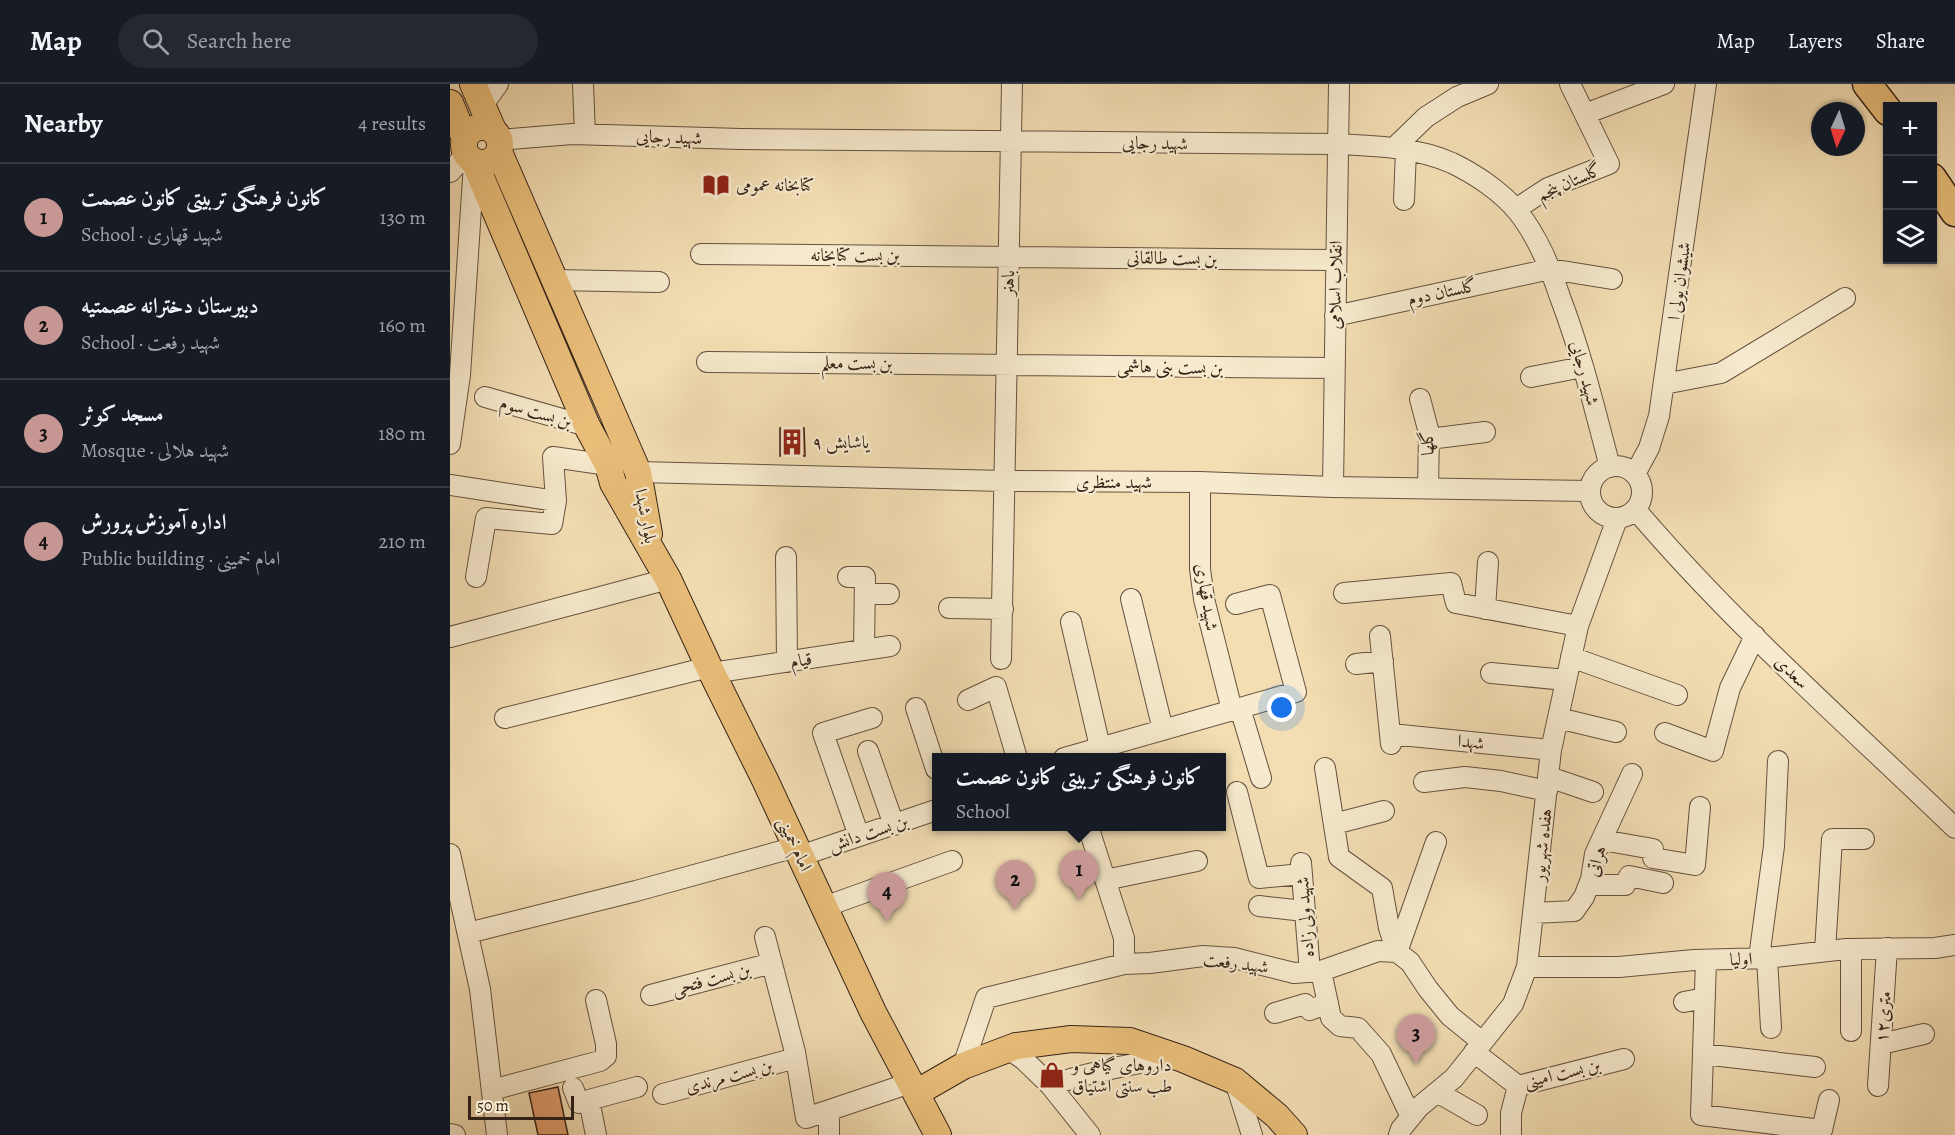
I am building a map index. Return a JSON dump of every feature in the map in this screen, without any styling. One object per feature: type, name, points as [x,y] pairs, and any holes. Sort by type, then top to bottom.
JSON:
[{"type":"highway","points":[[1867,84],[1883,106]]},
{"type":"highway","points":[[1880,84],[1895,102]]},
{"type":"highway","points":[[1937,164],[1955,190]]},
{"type":"highway","points":[[1937,185],[1955,212]]},
{"type":"main road","name":"بلوار شهدا","points":[[478,95],[638,472],[653,552]]},
{"type":"main road","name":"بلوار شهدا","points":[[450,102],[464,156],[587,426],[608,465],[613,483],[653,552]]},
{"type":"main road","points":[[464,156],[486,162],[496,157],[497,141]]},
{"type":"main road","name":"امام خمینی","points":[[653,552],[668,579],[873,1012],[938,1135]]},
{"type":"main road","points":[[913,1088],[1016,1046],[1071,1039],[1130,1041],[1235,1081],[1277,1116],[1294,1135]]},
{"type":"street","points":[[478,95],[498,84]]},
{"type":"street","points":[[583,84],[585,134]]},
{"type":"street","name":"باهنر","points":[[1001,659],[1012,84]]},
{"type":"street","name":"انقلاب اسلامی","points":[[1333,486],[1336,144],[1339,84]]},
{"type":"street","points":[[1404,200],[1401,149],[1426,117],[1457,97],[1488,84]]},
{"type":"street","name":"گلستان پنجم","points":[[1516,209],[1548,188],[1609,164],[1570,84]]},
{"type":"street","points":[[1585,114],[1664,84]]},
{"type":"street","name":"شیشوان یولی ا","points":[[1635,474],[1649,448],[1659,416],[1706,84]]},
{"type":"street","name":"شهید رجایی","points":[[497,141],[585,134],[741,139],[1336,144],[1401,149],[1452,163],[1480,179],[1516,209],[1528,226],[1550,269],[1575,336],[1610,467]]},
{"type":"street","points":[[450,444],[456,384],[455,349],[464,156]]},
{"type":"street","name":"بن بست کتابخانه","points":[[701,254],[1009,257]]},
{"type":"street","name":"بن بست طالقانی","points":[[1009,257],[1335,260]]},
{"type":"street","points":[[1550,269],[1612,279]]},
{"type":"street","name":"گلستان دوم","points":[[1335,316],[1550,269]]},
{"type":"street","points":[[555,280],[659,282]]},
{"type":"street","points":[[1664,384],[1721,373],[1845,298]]},
{"type":"street","name":"بن بست معلم","points":[[708,362],[1007,365]]},
{"type":"street","name":"بن بست بنی هاشمی","points":[[1007,365],[1334,368]]},
{"type":"street","points":[[1531,377],[1583,367]]},
{"type":"street","name":"بن بست سوم","points":[[485,397],[587,426]]},
{"type":"street","name":"گلها","points":[[1420,399],[1429,439],[1428,488]]},
{"type":"street","points":[[1429,439],[1485,432]]},
{"type":"street","points":[[476,577],[486,518],[552,524],[556,501],[553,457],[608,465]]},
{"type":"street","points":[[1621,466],[1635,474],[1642,489],[1641,500],[1636,510],[1628,516],[1617,519],[1597,511],[1591,501],[1590,490],[1593,480],[1600,472],[1610,467],[1621,466]]},
{"type":"street","name":"شهید منتظری","points":[[638,472],[1004,482],[1200,482],[1590,490]]},
{"type":"street","name":"شهید قهاری","points":[[1200,482],[1200,569],[1204,599],[1236,709],[1261,778]]},
{"type":"street","points":[[450,485],[556,501]]},
{"type":"street","name":"سعدی","points":[[1636,510],[1674,554],[1755,636],[1955,828]]},
{"type":"street","name":"هفده شهریور","points":[[1399,1135],[1401,1129],[1419,1107],[1454,1078],[1512,1004],[1527,967],[1551,750],[1578,626],[1617,519]]},
{"type":"street","points":[[786,557],[787,662]]},
{"type":"street","points":[[1485,609],[1488,562]]},
{"type":"street","points":[[848,577],[865,577],[864,650]]},
{"type":"street","points":[[450,637],[668,579]]},
{"type":"street","points":[[1344,593],[1451,583],[1456,603],[1578,626]]},
{"type":"street","points":[[865,594],[889,594]]},
{"type":"street","points":[[1080,753],[1296,692],[1270,595],[1236,604]]},
{"type":"street","points":[[1131,599],[1163,730]]},
{"type":"street","points":[[949,608],[1003,609]]},
{"type":"street","points":[[1071,622],[1100,747]]},
{"type":"street","points":[[1356,664],[1383,661],[1380,636]]},
{"type":"street","points":[[1665,733],[1713,751],[1730,688],[1755,636]]},
{"type":"street","name":"قیام","points":[[505,718],[711,670],[787,662],[890,646]]},
{"type":"street","points":[[1571,657],[1677,695]]},
{"type":"street","name":"شهدا","points":[[1383,661],[1388,739],[1551,750]]},
{"type":"street","points":[[1491,673],[1566,680]]},
{"type":"street","points":[[969,700],[996,687],[1016,753]]},
{"type":"street","points":[[916,708],[932,757]]},
{"type":"street","points":[[859,836],[823,732],[872,717]]},
{"type":"street","points":[[1558,718],[1616,732]]},
{"type":"street","points":[[867,751],[894,825]]},
{"type":"street","points":[[1771,1028],[1763,958],[1774,846],[1778,761]]},
{"type":"street","points":[[1325,768],[1339,857],[1382,888],[1389,927],[1397,952],[1410,962],[1428,989],[1478,1047]]},
{"type":"street","name":"هراتی","points":[[1534,913],[1574,911],[1584,897],[1589,885],[1595,854],[1632,774]]},
{"type":"street","points":[[1424,782],[1465,777],[1548,784],[1593,792]]},
{"type":"street","name":"شهید ولی زاده","points":[[1237,792],[1260,878],[1302,868],[1304,911],[1315,971],[1328,1004]]},
{"type":"street","points":[[1602,840],[1653,849],[1653,858],[1686,870],[1695,865],[1700,807]]},
{"type":"street","name":"بن بست دانش","points":[[468,933],[859,836],[932,811]]},
{"type":"street","points":[[1334,824],[1384,811]]},
{"type":"street","points":[[1090,831],[1124,938],[1124,964]]},
{"type":"street","points":[[1825,951],[1832,839],[1864,839]]},
{"type":"street","points":[[1397,952],[1436,842]]},
{"type":"street","points":[[450,854],[456,895],[468,933],[480,989],[497,1135]]},
{"type":"street","points":[[824,907],[952,861]]},
{"type":"street","points":[[1105,880],[1197,861]]},
{"type":"street","points":[[1589,885],[1625,885],[1629,876],[1663,884]]},
{"type":"street","points":[[1259,906],[1304,911]]},
{"type":"street","points":[[765,938],[796,1058],[806,1118],[913,1088]]},
{"type":"street","name":"اولیا","points":[[1527,967],[1619,967],[1763,958],[1851,949],[1935,948],[1955,945]]},
{"type":"street","name":"۱۲متری","points":[[1878,1086],[1887,948]]},
{"type":"street","points":[[1851,949],[1851,1031]]},
{"type":"street","name":"شهید رفعت","points":[[963,1066],[986,998],[1124,964],[1203,956],[1234,958],[1294,973],[1315,971],[1378,951],[1397,952]]},
{"type":"street","points":[[1706,960],[1701,1115],[1822,1130],[1829,1100]]},
{"type":"street","name":"بن بست فتحی","points":[[651,995],[772,963]]},
{"type":"street","points":[[1684,1002],[1705,998]]},
{"type":"street","points":[[492,1090],[600,1061],[606,1056],[606,1044],[596,1000]]},
{"type":"street","points":[[1275,1013],[1305,1004],[1310,1010],[1328,1004],[1331,1018],[1340,1026],[1358,1028],[1381,1054],[1411,1117]]},
{"type":"street","points":[[1881,1044],[1924,1034]]},
{"type":"street","name":"بن بست امینی","points":[[1478,1047],[1518,1086],[1624,1059]]},
{"type":"street","points":[[1008,1049],[1023,1059],[1050,1085],[1090,1135]]},
{"type":"street","points":[[1703,1053],[1815,1067]]},
{"type":"street","points":[[1050,1085],[1112,1067],[1176,1057]]},
{"type":"street","name":"بن بست مرندی","points":[[663,1094],[796,1058]]},
{"type":"street","points":[[1235,1081],[1252,1135]]},
{"type":"street","points":[[1511,1135],[1511,1113],[1518,1086]]},
{"type":"street","points":[[596,1135],[581,1094],[637,1087]]},
{"type":"street","points":[[1437,1092],[1477,1115]]},
{"type":"street","points":[[829,1111],[829,1135]]},
{"type":"street","points":[[450,1134],[455,1135]]},
{"type":"building","name":"یاشایش ۹","points":[[780,428],[804,428],[805,456],[780,456]]},
{"type":"building","points":[[558,1087],[568,1135],[538,1135],[529,1093]]},
{"type":"place","name":"کتابخانه عمومی","points":[[716,185]]},
{"type":"place","name":"یاشایش ۹","points":[[792,442]]},
{"type":"place","name":"کانون فرهنگی تربیتی کانون عصمت","points":[[1079,900]]},
{"type":"place","name":"دبیرستان دخترانه عصمتیه","points":[[1015,910]]},
{"type":"place","name":"اداره آموزش پرورش","points":[[887,922]]},
{"type":"place","name":"مسجد کوثر","points":[[1416,1064]]},
{"type":"place","name":"داروهای گیاهی و طب سنتی اشتیاق","points":[[1052,1075]]}]
